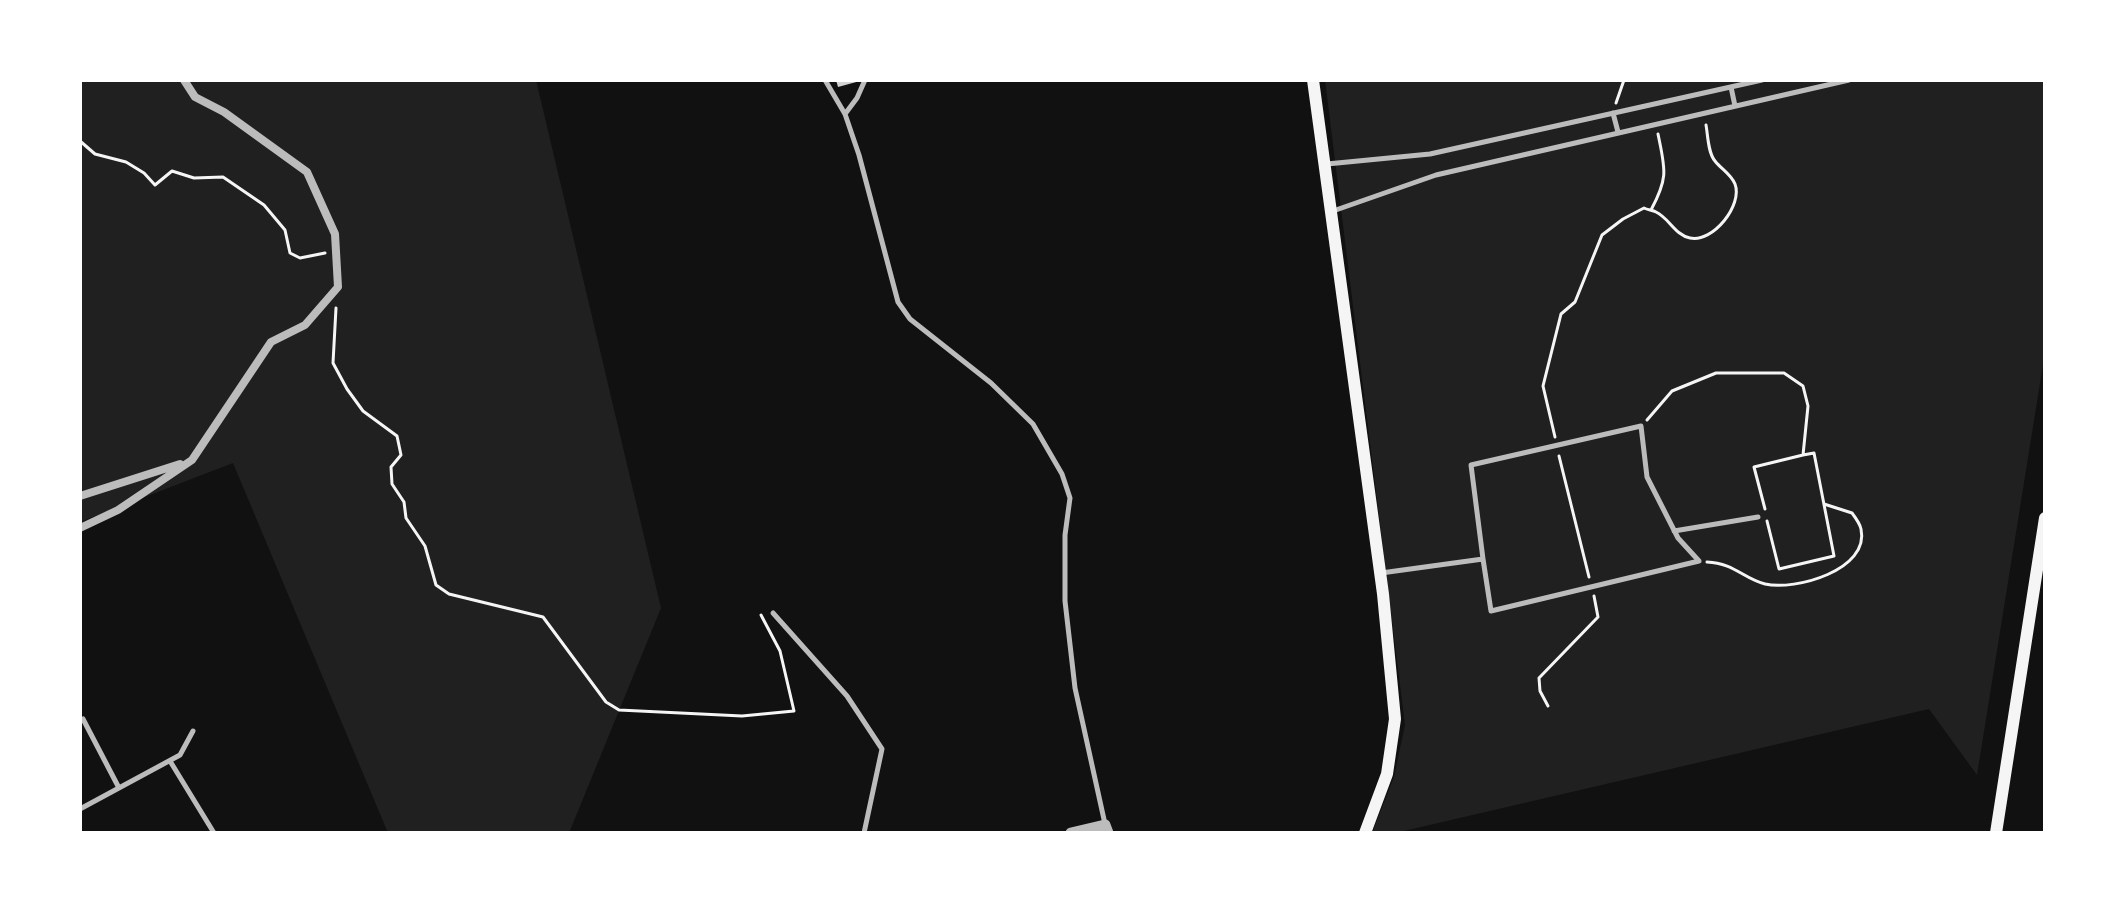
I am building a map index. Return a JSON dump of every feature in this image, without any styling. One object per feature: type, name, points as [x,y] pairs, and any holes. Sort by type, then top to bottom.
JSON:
[{"type":"main road","points":[[1313,80],[1380,573],[1395,719],[1387,774],[1365,833]]},
{"type":"main road","points":[[1996,833],[2045,518]]},
{"type":"street","points":[[80,528],[118,510],[192,460],[271,342],[305,325],[338,287],[335,234],[307,172],[224,112],[195,97],[184,80]]},
{"type":"street","points":[[80,496],[192,460]]},
{"type":"street","points":[[1071,833],[1106,829]]},
{"type":"lane","points":[[825,80],[845,114],[859,155],[898,302],[910,319],[991,383],[1033,424],[1062,474],[1070,498],[1065,535],[1065,601],[1075,688],[1106,829]]},
{"type":"lane","points":[[845,114],[865,80]]},
{"type":"lane","points":[[1325,164],[1430,154],[1762,80]]},
{"type":"lane","points":[[1332,211],[1436,175],[1849,80]]},
{"type":"lane","points":[[1731,87],[1735,106]]},
{"type":"lane","points":[[1613,113],[1618,132]]},
{"type":"lane","points":[[1641,426],[1647,477],[1678,538],[1699,561],[1491,611],[1471,465],[1641,426]]},
{"type":"lane","points":[[1674,531],[1758,517]]},
{"type":"lane","points":[[1380,573],[1483,559]]},
{"type":"lane","points":[[773,613],[847,696],[882,749],[864,833]]},
{"type":"lane","points":[[80,721],[83,719],[119,788]]},
{"type":"lane","points":[[80,809],[180,755],[193,731]]},
{"type":"lane","points":[[170,761],[214,833]]},
{"type":"path","points":[[1613,113],[1624,80]]},
{"type":"path","points":[[1548,706],[1540,691],[1539,678],[1598,617],[1543,386],[1561,314],[1575,302],[1602,235],[1623,219],[1644,208],[1658,212],[1688,238],[1702,238],[1716,232],[1736,198],[1735,185],[1713,159],[1704,113]]},
{"type":"path","points":[[1651,210],[1661,192],[1666,170],[1656,124]]},
{"type":"path","points":[[80,141],[95,154],[126,162],[144,173],[155,185],[172,171],[194,178],[223,177],[264,205],[285,230],[290,253],[300,258],[336,250]]},
{"type":"path","points":[[338,287],[333,363],[363,411],[397,436],[401,455],[391,467],[392,484],[404,502],[406,518],[425,546],[436,585],[449,594],[543,617],[606,702],[619,710],[742,716],[794,711],[780,651],[760,615],[773,613]]},
{"type":"path","points":[[1641,426],[1672,391],[1716,373],[1784,373],[1803,386],[1808,406],[1803,455]]},
{"type":"path","points":[[1814,453],[1834,556],[1779,569],[1754,467],[1803,455],[1814,453]]},
{"type":"path","points":[[1699,561],[1730,566],[1763,584],[1778,585],[1802,582],[1841,568],[1854,557],[1861,542],[1861,528],[1852,513],[1824,504]]},
{"type":"shaded area","points":[[80,80],[536,80],[661,608],[569,833],[388,833],[233,463],[80,522]]},
{"type":"shaded area","points":[[1325,80],[2045,80],[2045,352],[1977,775],[1929,709],[1395,833],[1372,833],[1394,777],[1405,725]]},
{"type":"building","points":[[836,80],[860,80],[860,81],[838,87]]}]
